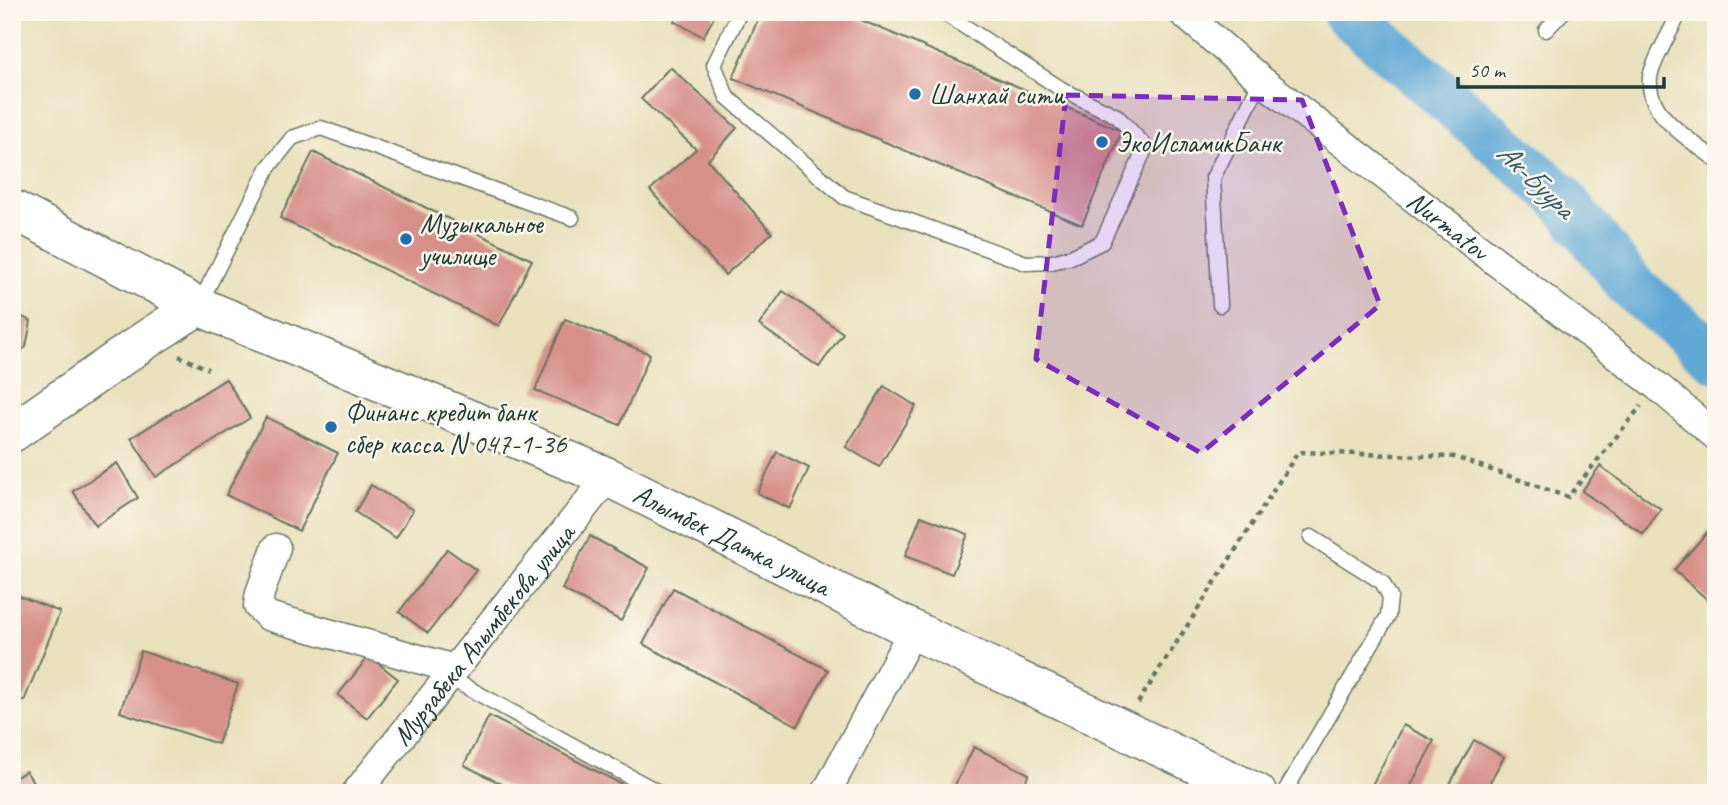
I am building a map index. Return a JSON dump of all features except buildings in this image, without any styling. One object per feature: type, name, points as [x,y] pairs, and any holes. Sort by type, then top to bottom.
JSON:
[{"type":"main road","name":"Алымбек Датка улица","points":[[12,209],[198,306],[608,477],[914,630],[1257,793]]},
{"type":"main road","points":[[12,433],[198,306]]},
{"type":"street","name":"Nurmatov","points":[[1182,12],[1261,80],[1657,386],[1716,436]]},
{"type":"street","name":"Мурзабека Алымбекова улица","points":[[356,793],[608,477]]},
{"type":"street","points":[[276,548],[258,606],[268,616],[451,673]]},
{"type":"street","points":[[825,793],[914,630]]},
{"type":"lane","points":[[740,12],[714,65],[727,97],[844,198],[1026,263],[1052,262],[1071,257],[1102,242],[1146,147],[1117,116],[1063,90],[942,12]]},
{"type":"lane","points":[[1546,30],[1563,12]]},
{"type":"lane","points":[[1680,12],[1650,76],[1652,98],[1664,118],[1716,160]]},
{"type":"lane","points":[[1220,305],[1213,178],[1261,80]]},
{"type":"lane","points":[[198,306],[268,168],[292,138],[321,128],[572,218]]},
{"type":"lane","points":[[1284,793],[1388,617],[1390,597],[1382,582],[1311,537]]},
{"type":"lane","points":[[451,673],[660,793]]},
{"type":"path","points":[[1122,729],[1298,452],[1455,457],[1568,497],[1657,386]]},
{"type":"highlighted area","points":[[1066,95],[1302,100],[1380,305],[1201,453],[1036,359]]},
{"type":"waterway","name":"Ак-Буура","points":[[1346,12],[1559,195],[1632,287],[1716,358]]},
{"type":"place","name":"Шанхай сити","points":[[915,94]]},
{"type":"place","name":"ЭкоИсламикБанк","points":[[1102,142]]},
{"type":"place","name":"Музыкальное училище","points":[[406,239]]},
{"type":"place","name":"Финанс кредит банк сбер касса N 047-1-36","points":[[331,427]]}]
